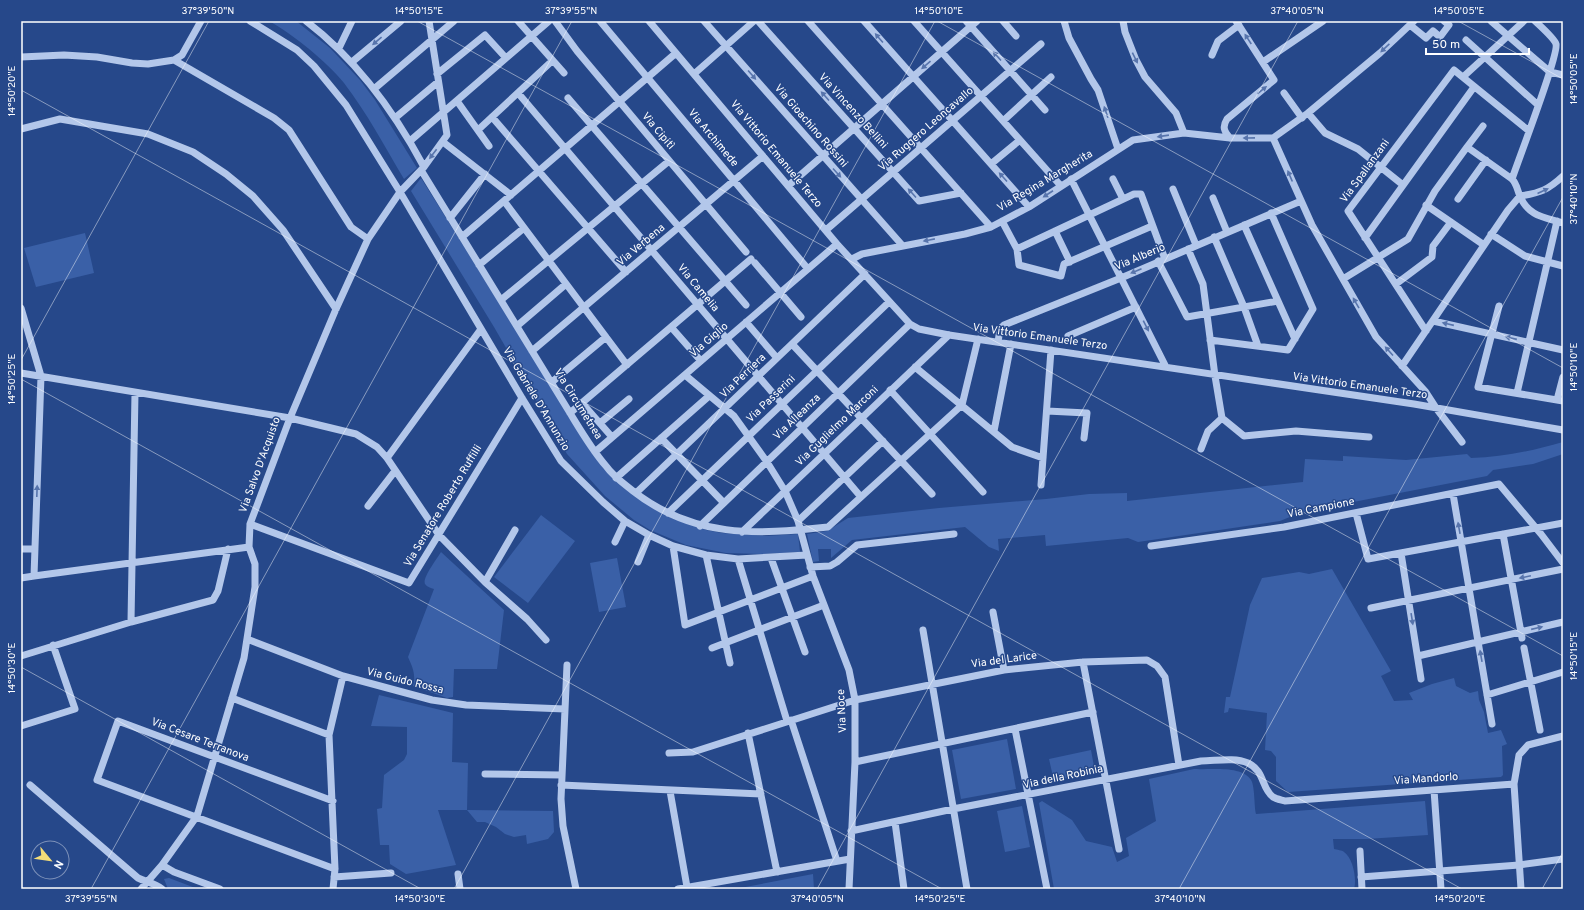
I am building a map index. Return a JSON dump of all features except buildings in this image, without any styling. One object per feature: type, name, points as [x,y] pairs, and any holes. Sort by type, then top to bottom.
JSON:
[{"type":"street","points":[[21,58],[64,55],[97,57],[148,64],[174,60],[182,55],[201,21]]},
{"type":"street","name":"Via Gabriele D'Annunzio","points":[[250,21],[296,50],[314,66],[346,105],[400,192],[522,398],[562,461],[625,520],[649,536],[673,546],[706,555],[738,559],[807,555]]},
{"type":"street","name":"Via Circumetnea","points":[[306,21],[339,48],[352,62],[395,118],[410,141],[422,168],[450,218],[595,452],[616,478],[636,493],[668,513],[700,526],[742,532],[800,530],[828,527],[962,405]]},
{"type":"street","points":[[339,48],[352,21]]},
{"type":"street","points":[[352,62],[401,21]]},
{"type":"street","points":[[429,21],[447,135],[443,142],[511,195]]},
{"type":"street","points":[[374,89],[454,21]]},
{"type":"street","points":[[518,21],[564,73]]},
{"type":"street","points":[[410,141],[549,21]]},
{"type":"street","name":"Via Cipitì","points":[[555,21],[577,51],[619,102],[746,252]]},
{"type":"street","name":"Via Archimede","points":[[600,21],[808,269]]},
{"type":"street","name":"Via Vittorio Emanuele Terzo","points":[[649,21],[852,260],[910,324],[919,329],[949,335],[1166,367],[1215,376],[1436,408],[1563,430]]},
{"type":"street","name":"Via Gioachino Rossini","points":[[704,21],[902,245]]},
{"type":"street","points":[[694,74],[754,21]]},
{"type":"street","name":"Via Vincenzo Bellini","points":[[758,21],[919,201],[961,193]]},
{"type":"street","points":[[808,21],[991,227]]},
{"type":"street","points":[[864,21],[1029,207]]},
{"type":"street","points":[[914,21],[1061,186]]},
{"type":"street","points":[[788,186],[942,52],[968,24],[977,21]]},
{"type":"street","points":[[1003,21],[1016,36]]},
{"type":"street","points":[[1064,21],[1070,38],[1098,90],[1118,149]]},
{"type":"street","points":[[1123,21],[1125,32],[1136,60],[1146,77],[1176,113],[1184,133]]},
{"type":"street","points":[[1263,62],[1322,21]]},
{"type":"street","points":[[1444,21],[1449,25],[1440,36],[1433,30],[1426,38],[1412,23],[1380,53],[1305,116],[1273,138],[1312,225],[1376,337],[1425,391],[1462,442]]},
{"type":"street","points":[[1491,21],[1550,72],[1563,75]]},
{"type":"street","points":[[1524,21],[1463,77],[1529,131]]},
{"type":"street","points":[[1512,179],[1550,72],[1556,49],[1556,43],[1535,21]]},
{"type":"street","points":[[1212,55],[1218,41],[1238,23],[1274,80],[1227,119],[1224,124],[1224,131],[1230,138]]},
{"type":"street","points":[[968,24],[1045,110]]},
{"type":"street","points":[[437,74],[485,35],[506,58]]},
{"type":"street","points":[[1466,40],[1538,104]]},
{"type":"street","name":"Via Ruggero Leoncavallo","points":[[826,230],[1041,44]]},
{"type":"street","points":[[462,237],[676,53]]},
{"type":"street","points":[[174,60],[274,118],[289,130],[351,227],[368,239]]},
{"type":"street","points":[[478,130],[552,61]]},
{"type":"street","name":"Via Spallanzani","points":[[1426,331],[1348,211],[1454,70],[1463,77]]},
{"type":"street","points":[[1003,121],[1051,77]]},
{"type":"street","points":[[395,118],[438,82]]},
{"type":"street","points":[[1365,238],[1474,87]]},
{"type":"street","name":"Via Camelia","points":[[518,93],[861,497]]},
{"type":"street","points":[[1284,93],[1305,116],[1325,133],[1358,149],[1403,185]]},
{"type":"street","points":[[568,98],[746,305]]},
{"type":"street","points":[[457,101],[489,146]]},
{"type":"street","points":[[492,117],[626,272]]},
{"type":"street","points":[[21,129],[60,119],[148,134],[193,152],[226,174],[253,196],[283,230],[336,309]]},
{"type":"street","points":[[1343,279],[1408,239],[1435,191],[1482,126]]},
{"type":"street","name":"Via Regina Margherita","points":[[852,260],[862,254],[902,245],[965,234],[991,227],[1029,207],[1133,140],[1184,133],[1230,138],[1273,138]]},
{"type":"street","points":[[991,164],[1020,140]]},
{"type":"street","name":"Via Salvo D'Acquisto","points":[[141,889],[162,865],[197,816],[244,658],[255,587],[255,564],[249,546],[250,524],[290,418],[336,309],[368,239],[400,192],[443,142]]},
{"type":"street","points":[[1467,147],[1516,183],[1520,196],[1527,209],[1534,214],[1560,222],[1548,262],[1517,393]]},
{"type":"street","name":"Via Verbena","points":[[532,351],[763,156]]},
{"type":"street","points":[[1458,199],[1486,160]]},
{"type":"street","points":[[501,300],[669,161]]},
{"type":"street","points":[[450,218],[485,174]]},
{"type":"street","points":[[1402,366],[1508,210],[1520,196],[1538,194],[1550,188],[1563,176]]},
{"type":"street","points":[[1071,179],[1166,367]]},
{"type":"street","points":[[1113,179],[1123,199]]},
{"type":"street","points":[[1173,189],[1196,245]]},
{"type":"street","points":[[1017,249],[1134,194],[1141,194],[1162,260],[1187,318],[1278,300]]},
{"type":"street","points":[[1213,198],[1227,232]]},
{"type":"street","points":[[504,201],[627,365]]},
{"type":"street","name":"Via Alberio","points":[[998,342],[1000,329],[1004,325],[1121,278],[1301,201]]},
{"type":"street","points":[[1426,205],[1484,245]]},
{"type":"street","points":[[1210,340],[1288,350],[1313,309],[1271,213]]},
{"type":"street","points":[[1002,221],[1017,249],[1019,265],[1061,276],[1064,264],[1152,226]]},
{"type":"street","points":[[1396,284],[1432,257],[1433,246],[1451,222]]},
{"type":"street","points":[[1244,225],[1295,339]]},
{"type":"street","points":[[479,265],[524,228]]},
{"type":"street","points":[[1055,231],[1070,262]]},
{"type":"street","points":[[1491,234],[1525,256],[1563,266]]},
{"type":"street","points":[[1214,237],[1244,307],[1258,346]]},
{"type":"street","name":"Via Giglio","points":[[595,452],[838,244]]},
{"type":"street","points":[[1188,249],[1203,284],[1222,418],[1244,436],[1296,431],[1369,437]]},
{"type":"street","points":[[570,413],[725,281],[753,261],[801,317]]},
{"type":"street","name":"Via Perriera","points":[[636,493],[865,274]]},
{"type":"street","points":[[517,326],[566,284]]},
{"type":"street","name":"Via Passerini","points":[[668,513],[889,302]]},
{"type":"street","points":[[1499,306],[1478,387],[1560,400],[1563,377]]},
{"type":"street","points":[[1068,336],[1136,307]]},
{"type":"street","points":[[21,308],[42,376],[34,576]]},
{"type":"street","points":[[1433,321],[1563,350]]},
{"type":"street","points":[[746,322],[777,358]]},
{"type":"street","name":"Via Alleanza","points":[[700,526],[910,324]]},
{"type":"street","points":[[671,327],[701,361]]},
{"type":"street","points":[[387,458],[481,329]]},
{"type":"street","name":"Via Guglielmo Marconi","points":[[742,532],[949,335]]},
{"type":"street","points":[[552,382],[606,337]]},
{"type":"street","points":[[962,405],[978,339]]},
{"type":"street","points":[[792,344],[932,494]]},
{"type":"street","points":[[994,431],[1011,344]]},
{"type":"street","points":[[1041,485],[1051,350]]},
{"type":"street","points":[[915,367],[1012,447],[1043,458]]},
{"type":"street","points":[[21,373],[290,418],[356,434],[372,444],[387,458],[439,535],[485,582],[527,619],[546,640]]},
{"type":"street","name":"Via Noce","points":[[685,375],[734,416],[785,491],[798,521],[813,576],[850,670],[855,700],[849,889]]},
{"type":"street","points":[[890,390],[983,492]]},
{"type":"street","points":[[131,622],[135,393]]},
{"type":"street","points":[[616,478],[709,396]]},
{"type":"street","name":"Via Senatore Roberto Ruffilli","points":[[250,524],[409,583],[522,398]]},
{"type":"street","points":[[600,423],[629,399]]},
{"type":"street","points":[[582,403],[612,437]]},
{"type":"street","points":[[1047,411],[1086,413],[1084,438]]},
{"type":"street","points":[[1201,449],[1208,431],[1222,418]]},
{"type":"street","points":[[661,438],[724,503]]},
{"type":"street","points":[[798,521],[883,441]]},
{"type":"street","points":[[368,506],[396,471]]},
{"type":"street","name":"Via Campione","points":[[1151,546],[1284,527],[1499,484],[1535,531]]},
{"type":"street","points":[[1453,494],[1492,724]]},
{"type":"street","points":[[1356,513],[1368,559],[1503,534],[1535,531],[1563,523]]},
{"type":"street","points":[[615,542],[625,520]]},
{"type":"street","points":[[485,582],[515,530]]},
{"type":"street","points":[[1535,531],[1563,563]]},
{"type":"street","points":[[810,567],[830,566],[837,562],[856,545],[954,534]]},
{"type":"street","points":[[1503,534],[1521,635]]},
{"type":"street","points":[[638,562],[649,536]]},
{"type":"street","points":[[21,578],[249,546]]},
{"type":"street","points":[[673,546],[685,625],[813,576]]},
{"type":"street","points":[[21,549],[35,549]]},
{"type":"street","points":[[21,656],[131,622],[212,600],[218,591],[228,549]]},
{"type":"street","points":[[1401,553],[1421,680]]},
{"type":"street","points":[[706,555],[730,663]]},
{"type":"street","points":[[771,558],[805,652]]},
{"type":"street","points":[[738,559],[789,720],[838,861]]},
{"type":"street","points":[[1371,608],[1563,569]]},
{"type":"street","points":[[712,648],[824,605]]},
{"type":"street","points":[[993,612],[1004,670]]},
{"type":"street","points":[[1418,656],[1478,642],[1521,635],[1563,622]]},
{"type":"street","points":[[923,630],[967,889]]},
{"type":"street","name":"Via Guido Rossa","points":[[247,639],[343,676],[432,700],[451,703],[564,709]]},
{"type":"street","points":[[21,726],[75,709],[53,645]]},
{"type":"street","points":[[1524,648],[1540,730]]},
{"type":"street","name":"Via del Larice","points":[[669,752],[693,752],[748,733],[855,700],[932,683],[1004,670],[1083,662],[1147,660],[1157,666],[1165,677],[1179,765]]},
{"type":"street","points":[[1083,662],[1119,849]]},
{"type":"street","points":[[567,665],[561,785],[563,826],[576,889]]},
{"type":"street","points":[[1488,695],[1563,672]]},
{"type":"street","points":[[333,889],[335,873],[329,735],[343,676]]},
{"type":"street","points":[[232,698],[329,735]]},
{"type":"street","points":[[854,762],[1093,712]]},
{"type":"street","name":"Via Cesare Terranova","points":[[197,816],[97,780],[118,721],[333,801]]},
{"type":"street","points":[[1015,728],[1047,889]]},
{"type":"street","points":[[748,733],[777,872]]},
{"type":"street","points":[[1521,889],[1514,784],[1519,755],[1528,745],[1563,736]]},
{"type":"street","name":"Via della Robinia","points":[[851,831],[953,809],[1028,796],[1105,779],[1201,761],[1236,760],[1248,763],[1258,770],[1266,788]]},
{"type":"street","points":[[485,774],[561,775]]},
{"type":"street","name":"Via Mandorlo","points":[[1266,788],[1274,798],[1285,801],[1514,784]]},
{"type":"street","points":[[30,785],[138,878],[147,883],[156,884],[162,889]]},
{"type":"street","points":[[561,785],[761,794]]},
{"type":"street","points":[[1434,790],[1441,889]]},
{"type":"street","points":[[670,791],[687,887]]},
{"type":"street","points":[[197,816],[335,873],[391,873]]},
{"type":"street","points":[[895,822],[904,889]]},
{"type":"street","points":[[1360,851],[1362,889]]},
{"type":"street","points":[[678,889],[850,859]]},
{"type":"street","points":[[1361,877],[1519,865],[1563,859]]},
{"type":"street","points":[[162,865],[174,872],[220,889]]},
{"type":"street","points":[[458,874],[460,889]]},
{"type":"shaded area","points":[[269,21],[296,21],[330,48],[360,80],[375,100],[417,168],[404,179],[368,118],[344,83],[309,49]]},
{"type":"shaded area","points":[[421,178],[598,461],[673,518],[706,530],[722,533],[766,536],[798,534],[800,552],[761,554],[726,553],[686,545],[650,530],[634,520],[605,496],[567,454],[494,327],[411,191]]},
{"type":"shaded area","points":[[85,233],[94,273],[36,287],[24,248]]},
{"type":"shaded area","points":[[1563,442],[1563,454],[1533,464],[1493,470],[1487,476],[1302,512],[1280,521],[1138,542],[1128,538],[1046,546],[1045,535],[998,539],[999,551],[989,547],[965,527],[852,540],[831,558],[831,549],[818,549],[819,561],[813,562],[807,534],[827,531],[848,518],[939,508],[1089,494],[1127,493],[1127,501],[1303,482],[1305,459],[1343,461],[1343,456],[1406,460],[1467,454],[1471,458],[1517,453]]},
{"type":"shaded area","points":[[541,515],[575,541],[528,603],[494,577]]},
{"type":"shaded area","points":[[441,552],[504,610],[497,669],[454,669],[453,697],[447,698],[413,686],[414,672],[408,657],[434,589],[425,584],[426,577],[430,568]]},
{"type":"shaded area","points":[[617,558],[626,607],[599,612],[590,563]]},
{"type":"shaded area","points":[[1332,569],[1391,671],[1381,676],[1394,701],[1413,700],[1409,693],[1432,684],[1454,678],[1456,686],[1470,693],[1478,691],[1488,733],[1501,730],[1507,744],[1502,746],[1503,775],[1501,777],[1288,792],[1276,781],[1276,757],[1271,751],[1265,750],[1267,713],[1229,708],[1228,712],[1224,713],[1226,697],[1230,697],[1250,605],[1262,578],[1299,572],[1309,574]]},
{"type":"shaded area","points":[[379,695],[453,713],[452,762],[468,763],[467,810],[438,810],[456,865],[406,874],[390,864],[389,845],[380,845],[377,809],[382,808],[384,775],[404,760],[407,754],[407,727],[371,726]]},
{"type":"shaded area","points":[[1007,739],[1016,789],[961,799],[952,750]]},
{"type":"shaded area","points":[[1091,750],[1095,772],[1054,781],[1049,759]]},
{"type":"shaded area","points":[[1194,769],[1225,769],[1241,772],[1247,775],[1251,780],[1254,791],[1256,814],[1425,801],[1428,835],[1366,839],[1333,839],[1334,849],[1341,850],[1350,859],[1355,874],[1354,889],[1054,889],[1039,803],[1042,801],[1072,820],[1086,841],[1112,847],[1117,862],[1129,856],[1126,838],[1156,821],[1149,779]]},
{"type":"shaded area","points":[[1022,806],[1030,847],[1005,852],[997,811]]},
{"type":"shaded area","points":[[467,810],[553,811],[554,832],[548,839],[527,844],[526,835],[514,837],[505,834],[496,827],[485,822],[477,822]]},
{"type":"shaded area","points":[[813,874],[814,889],[735,889]]},
{"type":"shaded area","points":[[169,878],[198,889],[168,889],[164,879]]}]
